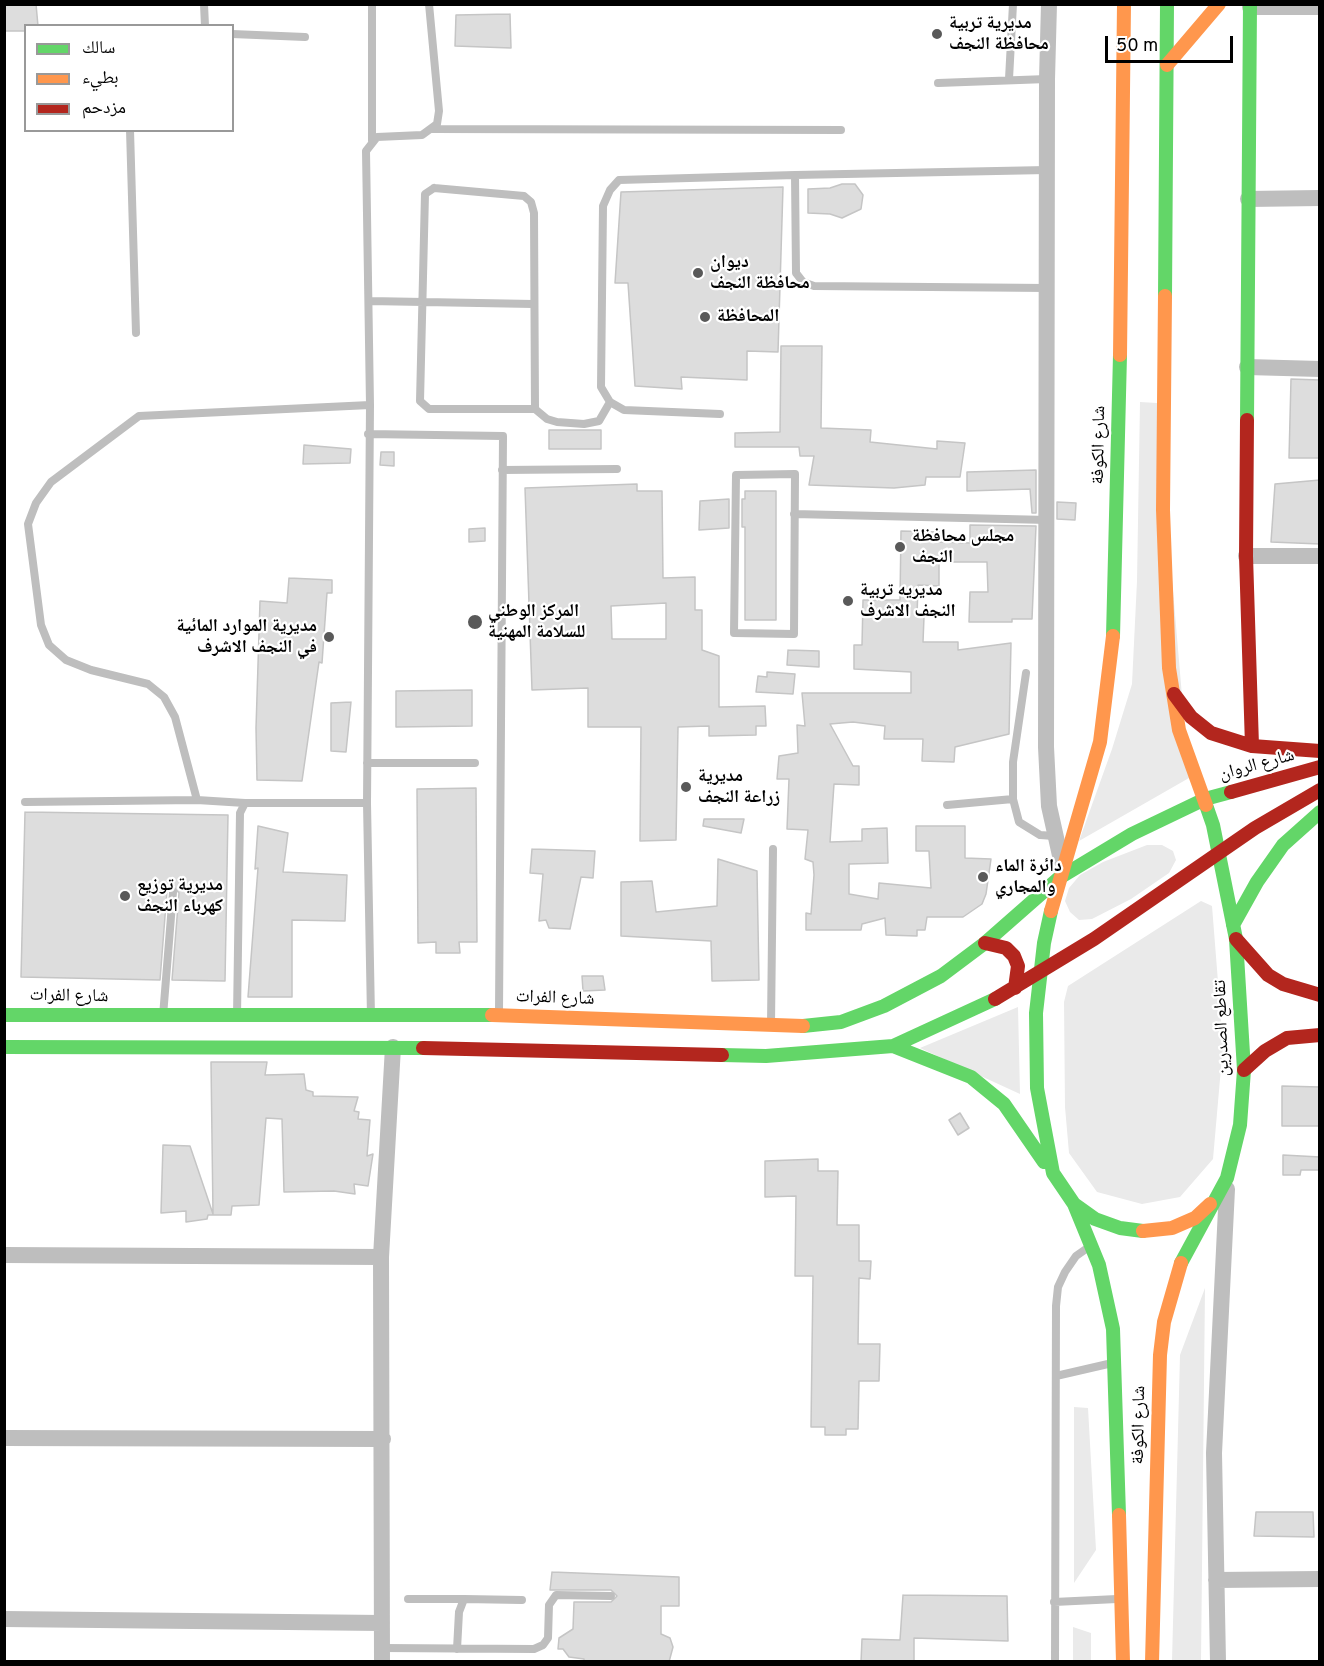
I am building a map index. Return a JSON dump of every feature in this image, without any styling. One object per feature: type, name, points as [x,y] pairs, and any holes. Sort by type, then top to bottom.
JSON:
[{"type":"main road","name":"شارع الكوفة","points":[[1061,872],[1100,742],[1113,655],[1123,215],[1124,4]]},
{"type":"main road","points":[[1167,4],[1163,510],[1170,689],[1179,730],[1205,799],[1219,852]]},
{"type":"main road","points":[[1167,65],[1219,4]]},
{"type":"main road","points":[[1250,6],[1246,556],[1252,746]]},
{"type":"main road","points":[[1170,689],[1191,717],[1211,732],[1252,746],[1320,751]]},
{"type":"main road","name":"شارع الروان","points":[[1061,872],[1205,799],[1320,767]]},
{"type":"main road","points":[[4,1047],[243,1049],[393,1047],[766,1056],[893,1046],[960,1017],[1015,988],[1094,939],[1219,852],[1320,790]]},
{"type":"main road","points":[[1320,812],[1283,845],[1257,882],[1234,932],[1268,975],[1283,984],[1320,995]]},
{"type":"main road","name":"تقاطع الصدرين","points":[[1215,1200],[1227,1178],[1240,1125],[1244,1070],[1242,1005],[1234,932],[1219,852]]},
{"type":"main road","name":"شارع الفرات","points":[[4,1015],[370,1017],[499,1015],[798,1026],[841,1022],[884,1006],[941,976],[985,943],[1061,872]]},
{"type":"main road","points":[[1058,1183],[1050,1162],[1037,1088],[1036,1013],[1046,932],[1061,872]]},
{"type":"main road","points":[[985,943],[1006,948],[1014,956],[1018,966],[1015,988]]},
{"type":"main road","points":[[169,1016],[184,1032],[175,1048]]},
{"type":"main road","points":[[237,1017],[236,1031],[243,1049]]},
{"type":"main road","points":[[1244,1070],[1265,1051],[1287,1038],[1320,1035]]},
{"type":"main road","points":[[893,1046],[971,1077],[1004,1104],[1074,1204],[1095,1219],[1112,1225],[1146,1231],[1172,1228],[1195,1218],[1215,1200]]},
{"type":"main road","name":"شارع الكوفة","points":[[1152,1662],[1160,1355],[1172,1290],[1193,1238],[1215,1200]]},
{"type":"main road","name":"شارع الكوفة","points":[[1074,1204],[1091,1245],[1107,1296],[1116,1362],[1123,1662]]},
{"type":"street","points":[[1050,4],[1047,79],[1046,747],[1054,836],[1061,872]]},
{"type":"street","points":[[1250,6],[1320,7]]},
{"type":"street","points":[[1248,199],[1320,198]]},
{"type":"street","points":[[1247,368],[1320,369]]},
{"type":"street","points":[[1246,556],[1320,556]]},
{"type":"street","points":[[382,1655],[384,1439],[381,1257],[393,1047]]},
{"type":"street","points":[[1218,1662],[1214,1453],[1227,1178]]},
{"type":"street","points":[[4,1255],[381,1257]]},
{"type":"street","points":[[4,1438],[384,1439]]},
{"type":"street","points":[[1216,1580],[1320,1579]]},
{"type":"street","points":[[4,1619],[382,1623]]},
{"type":"lane","points":[[204,4],[205,24]]},
{"type":"lane","points":[[370,1017],[367,763],[370,405],[366,151],[372,141],[372,4]]},
{"type":"lane","points":[[429,4],[439,111],[433,129]]},
{"type":"lane","points":[[1009,79],[1013,4]]},
{"type":"lane","points":[[234,34],[305,37]]},
{"type":"lane","points":[[938,83],[1047,79]]},
{"type":"lane","points":[[372,141],[383,137],[422,135],[433,129],[841,130]]},
{"type":"lane","points":[[130,132],[136,333]]},
{"type":"lane","points":[[720,414],[624,410],[610,402],[601,387],[603,206],[610,190],[619,180],[1047,170]]},
{"type":"lane","points":[[795,175],[796,273],[803,282],[814,286],[1047,288]]},
{"type":"lane","points":[[536,409],[533,304],[534,213],[531,202],[524,196],[434,188],[425,194],[420,401],[429,409],[536,409],[547,419],[584,424],[599,421],[610,402]]},
{"type":"lane","points":[[369,301],[533,304]]},
{"type":"lane","points":[[197,800],[175,717],[164,697],[148,684],[91,670],[66,660],[49,645],[41,625],[28,524],[36,503],[51,482],[140,416],[370,405]]},
{"type":"lane","points":[[369,434],[503,436],[499,1015]]},
{"type":"lane","points":[[502,470],[617,469]]},
{"type":"lane","points":[[795,474],[794,513],[794,634],[734,633],[736,475],[795,474]]},
{"type":"lane","points":[[794,513],[1048,520]]},
{"type":"lane","points":[[1026,674],[1013,762],[1013,799],[1019,822],[1040,835],[1054,836]]},
{"type":"lane","points":[[367,763],[475,763]]},
{"type":"lane","points":[[947,805],[1013,799]]},
{"type":"lane","points":[[25,802],[197,800],[367,803]]},
{"type":"lane","points":[[237,1017],[240,813],[244,802]]},
{"type":"lane","points":[[771,1024],[773,849]]},
{"type":"lane","points":[[169,1016],[173,892]]},
{"type":"lane","points":[[1055,1662],[1058,1287],[1076,1256],[1091,1245]]},
{"type":"lane","points":[[1056,1376],[1116,1362]]},
{"type":"lane","points":[[382,1655],[457,1649],[534,1650],[543,1645],[548,1638],[549,1605],[556,1595],[611,1596]]},
{"type":"lane","points":[[408,1599],[522,1600]]},
{"type":"lane","points":[[457,1649],[459,1612],[465,1599]]},
{"type":"lane","points":[[1054,1602],[1122,1599]]},
{"type":"shaded area","points":[[1140,402],[1157,403],[1189,778],[1079,841],[1112,749],[1132,684],[1137,581]]},
{"type":"shaded area","points":[[1147,845],[1162,845],[1173,851],[1176,860],[1169,873],[1131,899],[1092,919],[1079,920],[1070,912],[1065,901],[1069,888],[1080,875],[1103,862]]},
{"type":"shaded area","points":[[1201,901],[1212,906],[1223,1045],[1213,1159],[1180,1197],[1142,1204],[1097,1192],[1069,1153],[1065,1107],[1064,1002],[1068,986]]},
{"type":"shaded area","points":[[1018,1007],[1020,1094],[920,1048]]},
{"type":"shaded area","points":[[1205,1288],[1201,1661],[1172,1661],[1180,1355]]},
{"type":"shaded area","points":[[1074,1407],[1088,1408],[1096,1550],[1074,1583]]},
{"type":"shaded area","points":[[1073,1627],[1091,1633],[1091,1661],[1073,1661]]},
{"type":"building","points":[[4,4],[36,4],[38,24],[24,24],[24,31],[4,31]]},
{"type":"building","points":[[510,14],[511,48],[455,46],[456,15]]},
{"type":"building","points":[[842,184],[855,184],[863,195],[861,209],[842,218],[830,214],[808,213],[808,189],[830,188]]},
{"type":"building","name":"المحافظة","points":[[783,187],[778,352],[747,351],[747,380],[681,377],[682,389],[635,386],[628,283],[615,283],[621,192]]},
{"type":"building","points":[[781,346],[822,346],[821,428],[871,430],[870,442],[937,449],[937,441],[965,443],[960,477],[926,477],[925,485],[894,488],[809,485],[814,456],[800,456],[799,447],[735,447],[735,433],[780,432]]},
{"type":"building","points":[[1291,379],[1320,380],[1320,458],[1289,458]]},
{"type":"building","points":[[549,430],[601,430],[601,449],[549,449]]},
{"type":"building","points":[[304,445],[351,449],[350,463],[303,464]]},
{"type":"building","points":[[381,452],[394,452],[394,466],[380,465]]},
{"type":"building","points":[[1036,470],[1036,513],[1032,513],[1030,489],[967,491],[967,472]]},
{"type":"building","points":[[1320,480],[1320,544],[1271,542],[1275,484]]},
{"type":"building","points":[[637,484],[637,491],[662,491],[663,578],[695,577],[695,610],[702,610],[702,650],[719,656],[719,707],[765,706],[766,726],[756,726],[756,735],[709,736],[709,726],[678,727],[676,840],[640,841],[641,727],[588,727],[588,688],[532,690],[525,488]],"holes":[[[666,603],[666,639],[612,639],[611,606]]]},
{"type":"building","points":[[745,491],[776,491],[776,620],[745,620],[745,527],[742,527],[742,499],[745,499]]},
{"type":"building","points":[[729,499],[729,528],[699,530],[700,501]]},
{"type":"building","points":[[1057,502],[1076,503],[1075,520],[1057,519]]},
{"type":"building","points":[[970,525],[1036,526],[1032,619],[1012,619],[1012,622],[969,622],[970,592],[988,592],[987,562],[939,562],[939,586],[918,585],[917,617],[924,617],[923,642],[958,642],[958,650],[1011,643],[1009,734],[955,747],[954,762],[922,761],[923,739],[884,739],[885,726],[853,722],[830,724],[853,766],[859,766],[859,785],[834,784],[830,842],[862,841],[862,829],[887,828],[888,863],[849,864],[849,894],[878,899],[879,883],[931,888],[929,851],[916,851],[916,826],[965,826],[965,858],[991,859],[986,894],[982,904],[963,917],[927,917],[925,930],[917,930],[917,936],[886,935],[885,918],[862,924],[861,930],[806,930],[806,913],[811,914],[814,875],[813,862],[805,859],[808,830],[787,829],[789,779],[777,779],[779,756],[798,753],[797,725],[805,726],[802,693],[911,693],[911,672],[854,669],[854,645],[862,645],[863,600],[900,600],[901,531],[940,532],[940,542],[970,543]]},
{"type":"building","points":[[485,528],[485,541],[469,542],[469,529]]},
{"type":"building","points":[[289,578],[332,580],[332,593],[327,593],[322,663],[319,662],[302,781],[257,780],[256,728],[260,601],[287,603]]},
{"type":"building","points":[[788,650],[819,651],[819,667],[787,665]]},
{"type":"building","points":[[767,672],[795,674],[793,694],[756,692],[758,676],[767,677]]},
{"type":"building","points":[[472,690],[472,726],[396,727],[396,691]]},
{"type":"building","points":[[351,702],[346,752],[331,751],[331,703]]},
{"type":"building","points":[[476,788],[477,942],[459,942],[460,953],[436,953],[436,942],[418,943],[417,789]]},
{"type":"building","name":"مديرية توزيع كهرباء النجف","points":[[25,812],[228,815],[225,981],[172,980],[179,893],[173,886],[167,891],[160,980],[21,977]]},
{"type":"building","points":[[704,819],[744,819],[741,833],[703,826]]},
{"type":"building","points":[[258,826],[288,833],[283,872],[347,875],[345,921],[292,920],[292,997],[248,997],[258,868],[255,869]]},
{"type":"building","points":[[532,849],[595,851],[593,878],[581,877],[570,929],[549,928],[546,920],[539,921],[543,874],[530,873]]},
{"type":"building","points":[[718,859],[757,871],[759,980],[712,981],[711,941],[621,936],[621,882],[652,881],[656,912],[717,906]]},
{"type":"building","points":[[582,976],[603,976],[605,990],[583,991]]},
{"type":"building","points":[[211,1062],[267,1062],[265,1075],[304,1074],[306,1090],[313,1092],[313,1096],[358,1097],[354,1111],[359,1112],[358,1119],[370,1120],[367,1156],[373,1154],[368,1186],[354,1184],[355,1194],[334,1191],[284,1192],[282,1119],[266,1118],[259,1205],[232,1206],[231,1215],[208,1215],[207,1219],[186,1222],[186,1211],[161,1213],[163,1145],[190,1146],[213,1214]]},
{"type":"building","points":[[1282,1086],[1320,1087],[1320,1126],[1282,1126]]},
{"type":"building","points":[[960,1113],[969,1128],[958,1135],[949,1120]]},
{"type":"building","points":[[1283,1155],[1320,1157],[1320,1170],[1301,1170],[1300,1175],[1283,1175]]},
{"type":"building","points":[[818,1159],[818,1171],[838,1171],[837,1225],[859,1225],[859,1261],[871,1261],[870,1279],[859,1278],[858,1344],[880,1344],[879,1381],[859,1381],[858,1429],[846,1429],[846,1435],[825,1435],[825,1427],[811,1427],[813,1276],[795,1276],[796,1196],[765,1197],[765,1161]]},
{"type":"building","points":[[1256,1512],[1313,1512],[1314,1537],[1254,1536]]},
{"type":"building","points":[[552,1572],[679,1577],[679,1606],[661,1606],[661,1634],[670,1638],[673,1647],[669,1662],[584,1662],[584,1659],[569,1657],[563,1649],[558,1649],[559,1638],[573,1629],[574,1602],[611,1602],[617,1596],[611,1590],[550,1590]]},
{"type":"building","points":[[903,1595],[1007,1596],[1008,1641],[914,1638],[914,1662],[861,1662],[862,1639],[900,1640]]},
{"type":"traffic: fast","points":[[1165,296],[1167,4]]},
{"type":"traffic: fast","points":[[1247,420],[1250,4]]},
{"type":"traffic: fast","points":[[1113,636],[1120,355]]},
{"type":"traffic: fast","points":[[803,1026],[841,1022],[884,1006],[941,976],[985,943],[1059,878],[1132,834],[1205,799],[1231,792]]},
{"type":"traffic: fast","points":[[1181,1263],[1227,1178],[1240,1125],[1244,1070],[1236,939],[1213,825],[1206,805]]},
{"type":"traffic: fast","points":[[1233,925],[1257,882],[1283,845],[1320,812]]},
{"type":"traffic: fast","points":[[1051,911],[1044,943],[1036,1013],[1037,1088],[1053,1173],[1074,1204],[1095,1219],[1120,1228],[1143,1231]]},
{"type":"traffic: fast","points":[[722,1055],[766,1056],[893,1046],[995,999]]},
{"type":"traffic: fast","points":[[4,1015],[492,1015]]},
{"type":"traffic: fast","points":[[893,1046],[971,1077],[1004,1104],[1044,1162]]},
{"type":"traffic: fast","points":[[4,1047],[423,1048]]},
{"type":"traffic: fast","points":[[1074,1204],[1099,1265],[1113,1329],[1119,1515]]},
{"type":"traffic: slow","points":[[1120,355],[1124,4]]},
{"type":"traffic: slow","points":[[1167,65],[1219,4]]},
{"type":"traffic: slow","points":[[1165,296],[1163,510],[1169,668],[1179,730],[1206,805]]},
{"type":"traffic: slow","points":[[1051,911],[1100,742],[1113,636]]},
{"type":"traffic: slow","points":[[492,1015],[803,1026]]},
{"type":"traffic: slow","points":[[1143,1231],[1172,1228],[1195,1218],[1210,1204]]},
{"type":"traffic: slow","points":[[1152,1662],[1160,1355],[1164,1322],[1181,1263]]},
{"type":"traffic: slow","points":[[1119,1515],[1123,1662]]},
{"type":"traffic: jam","points":[[1247,420],[1246,556],[1252,746]]},
{"type":"traffic: jam","points":[[1174,694],[1191,717],[1211,733],[1252,746],[1320,751]]},
{"type":"traffic: jam","points":[[1231,792],[1320,767]]},
{"type":"traffic: jam","points":[[995,999],[1094,939],[1255,828],[1320,790]]},
{"type":"traffic: jam","points":[[1236,939],[1268,975],[1283,984],[1320,995]]},
{"type":"traffic: jam","points":[[985,943],[1006,948],[1014,956],[1018,966],[1015,988]]},
{"type":"traffic: jam","points":[[1244,1070],[1265,1051],[1287,1038],[1320,1035]]},
{"type":"traffic: jam","points":[[423,1048],[722,1055]]},
{"type":"place","name":"مديرية تربية محافظة النجف","points":[[937,34]]},
{"type":"place","name":"ديوان محافظة النجف","points":[[698,273]]},
{"type":"place","name":"المحافظة","points":[[705,317]]},
{"type":"place","name":"مجلس محافظة النجف","points":[[900,547]]},
{"type":"place","name":"مديريه تربية النجف الاشرف","points":[[848,601]]},
{"type":"place","name":"المركز الوطني للسلامة المهنية","points":[[475,622]]},
{"type":"place","name":"مديرية الموارد المائية في النجف الاشرف","points":[[329,637]]},
{"type":"place","name":"مديرية زراعة النجف","points":[[686,787]]},
{"type":"place","name":"دائرة الماء والمجاري","points":[[983,877]]},
{"type":"place","name":"مديرية توزيع كهرباء النجف","points":[[125,896]]}]
